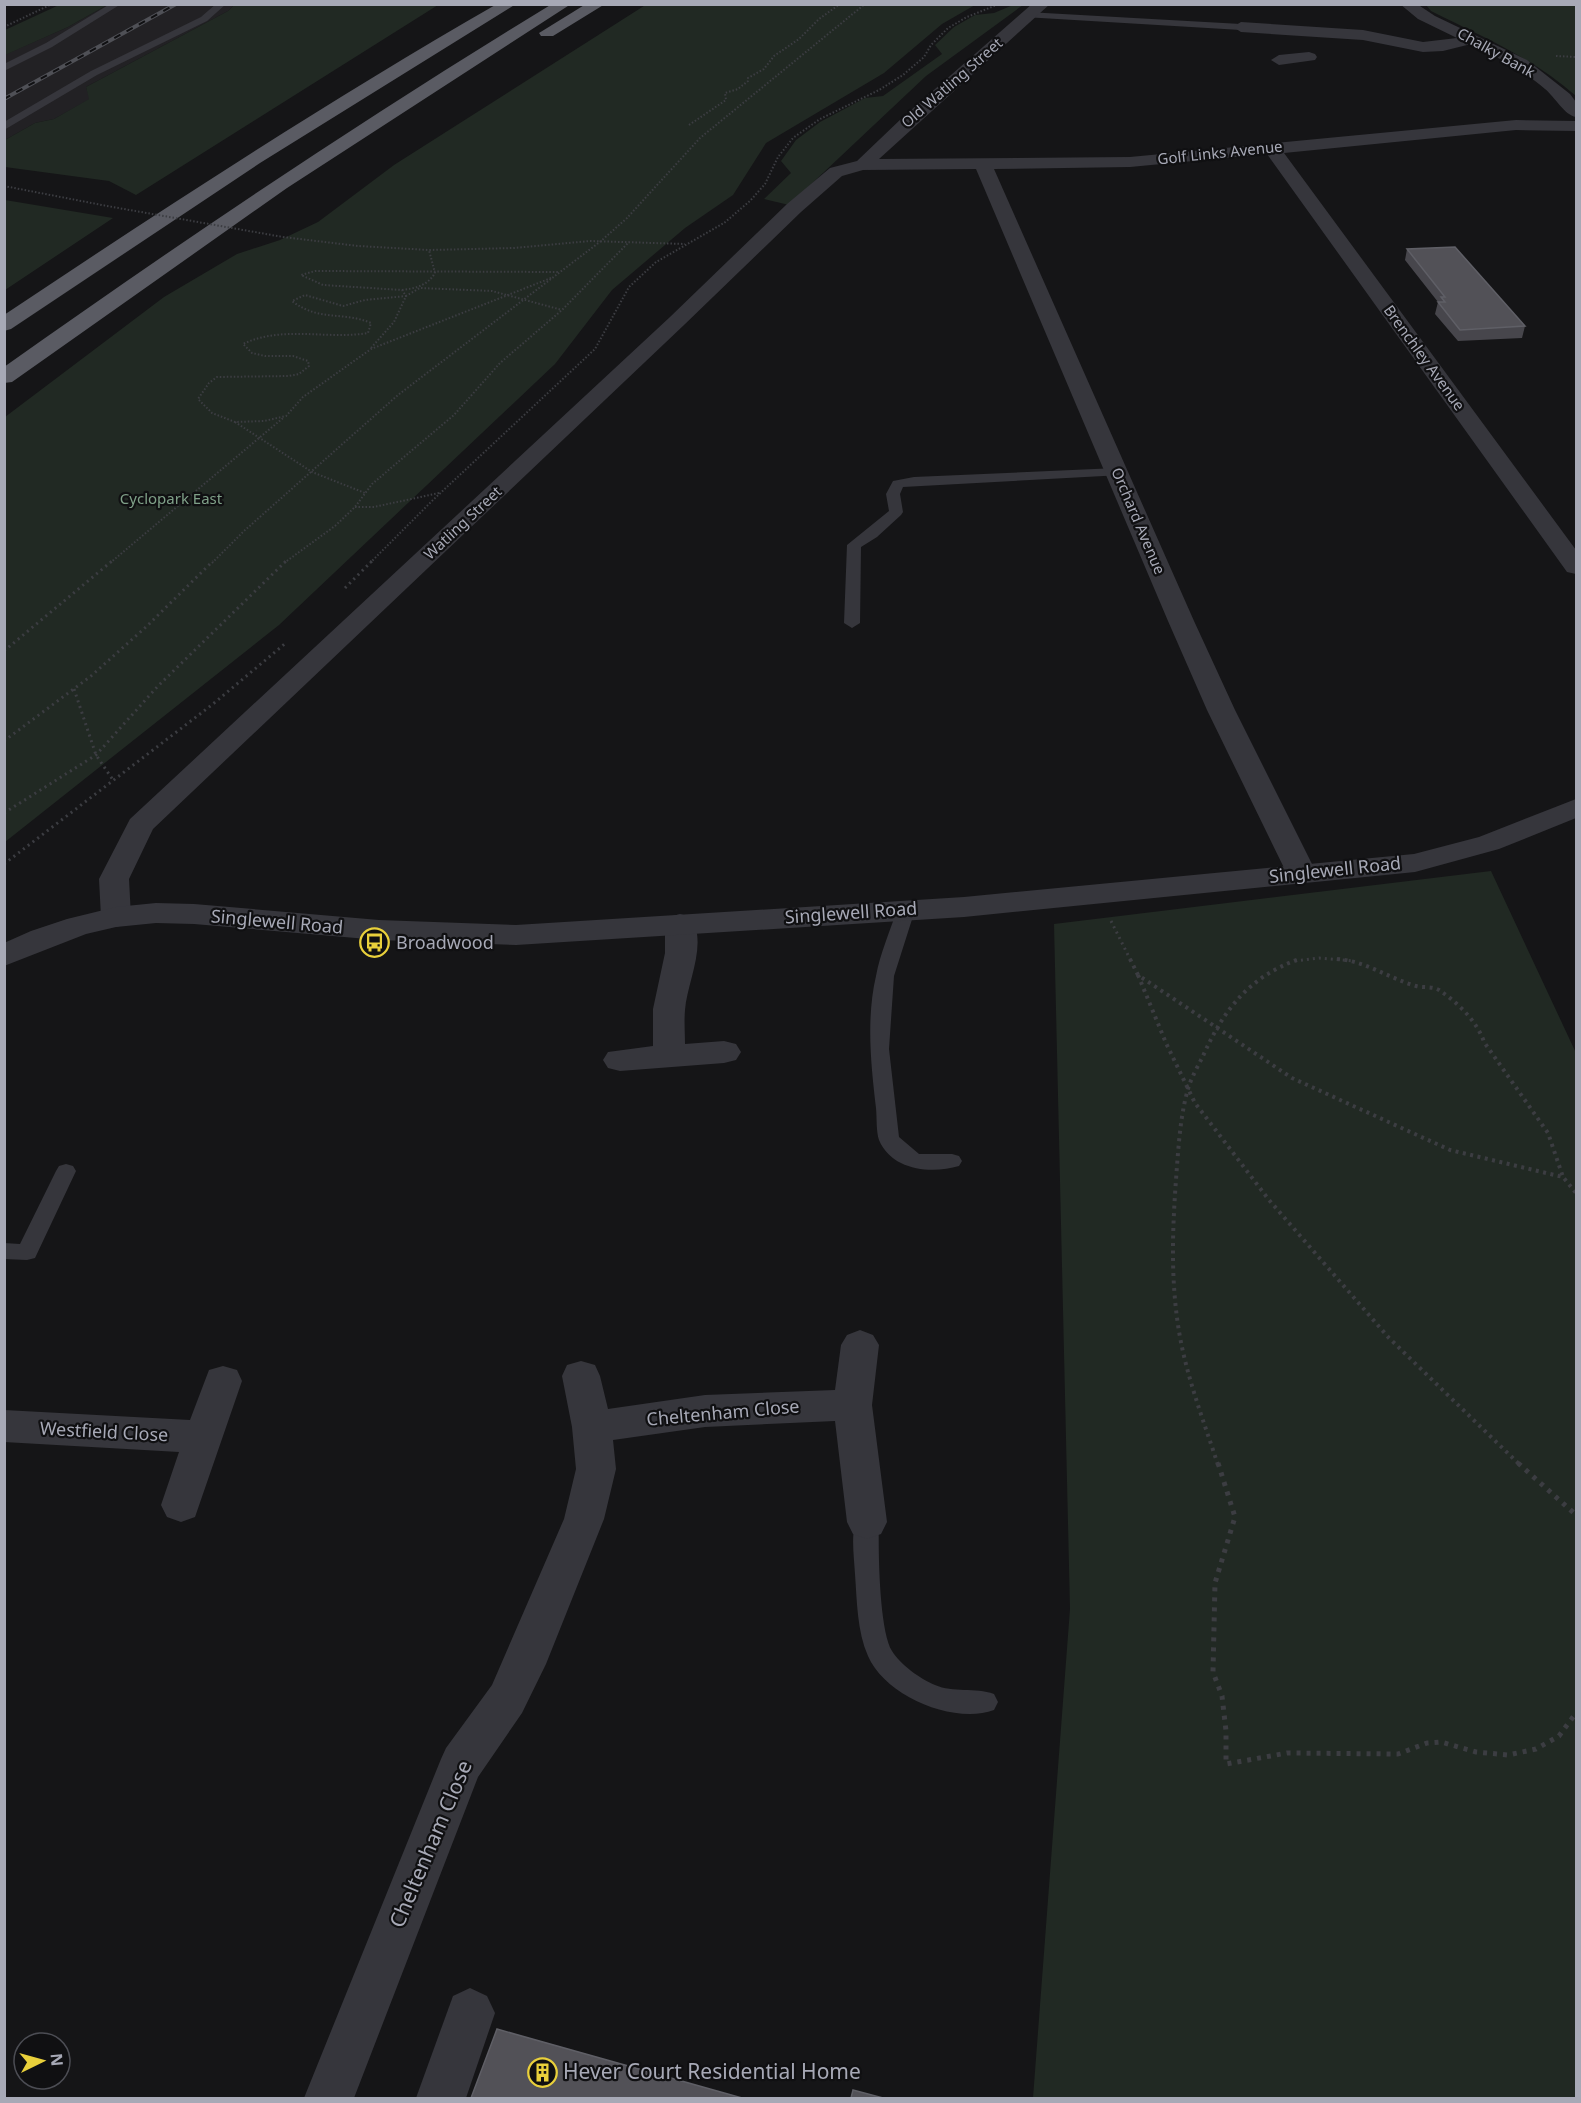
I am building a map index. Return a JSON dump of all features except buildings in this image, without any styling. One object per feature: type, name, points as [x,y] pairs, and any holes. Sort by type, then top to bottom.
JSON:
[{"type":"highway","points":[[4,324],[314,120],[509,4]]},
{"type":"highway","points":[[4,377],[186,248],[359,131],[564,4]]},
{"type":"highway","points":[[359,131],[474,76],[598,4]]},
{"type":"highway","points":[[314,120],[322,99],[386,57]]},
{"type":"street","name":"Old Watling Street","points":[[864,165],[896,131],[1004,39],[1027,15],[1043,4]]},
{"type":"street","name":"Chalky Bank","points":[[1407,4],[1420,14],[1499,51],[1534,73],[1558,91],[1576,112]]},
{"type":"street","points":[[1241,27],[1367,36],[1423,47],[1443,46],[1474,39]]},
{"type":"street","points":[[1279,60],[1302,57],[1292,52],[1295,32]]},
{"type":"street","name":"Golf Links Avenue","points":[[864,165],[1130,162],[1516,125],[1576,126]]},
{"type":"street","name":"Brenchley Avenue","points":[[1272,148],[1576,567]]},
{"type":"street","name":"Orchard Avenue","points":[[983,164],[1221,710],[1302,874]]},
{"type":"street","name":"Watling Street","points":[[116,917],[114,879],[140,825],[794,208],[836,172],[864,165]]},
{"type":"street","name":"Singlewell Road","points":[[4,956],[56,933],[116,917],[182,913],[379,930],[516,935],[964,907],[1414,862],[1489,843],[1576,808]]},
{"type":"street","points":[[669,1056],[669,1009],[681,953],[680,924]]},
{"type":"street","points":[[620,1060],[724,1052]]},
{"type":"street","points":[[860,1345],[854,1405],[867,1522]]},
{"type":"street","name":"Cheltenham Close","points":[[329,2098],[457,1774],[469,1753],[504,1706],[578,1536],[594,1485],[596,1459],[581,1376]]},
{"type":"street","points":[[181,1505],[223,1381]]},
{"type":"street","name":"Cheltenham Close","points":[[592,1427],[705,1411],[854,1405]]},
{"type":"street","name":"Westfield Close","points":[[4,1426],[203,1437]]},
{"type":"street","points":[[441,2098],[470,2013]]},
{"type":"lane","points":[[4,68],[49,45],[117,4]]},
{"type":"lane","points":[[4,127],[94,73],[204,19],[222,4]]},
{"type":"lane","points":[[1027,15],[1241,27]]},
{"type":"lane","points":[[852,622],[854,545],[872,534],[896,512],[893,494],[898,484],[914,481],[1117,472]]},
{"type":"lane","points":[[906,910],[885,976],[879,1049],[889,1139],[899,1151],[915,1162],[952,1161]]},
{"type":"lane","points":[[4,1251],[27,1252],[66,1171]]},
{"type":"lane","points":[[867,1522],[866,1543],[872,1619],[880,1654],[903,1678],[933,1697],[985,1702]]},
{"type":"path","points":[[4,27],[52,4]]},
{"type":"path","points":[[689,125],[726,100],[725,93],[738,89],[748,81],[748,78],[758,74],[772,61],[774,55],[806,34],[818,24],[819,19],[840,4]]},
{"type":"path","points":[[4,741],[74,689],[146,627],[244,531],[398,395],[550,278],[601,242],[627,218],[700,138],[865,4]]},
{"type":"path","points":[[345,589],[442,492],[596,349],[629,287],[656,262],[724,223],[750,201],[767,182],[786,146],[804,129],[879,90],[922,60],[931,45],[945,30],[967,17],[999,4]]},
{"type":"path","points":[[4,186],[200,224],[365,247],[429,250],[514,248],[601,242],[686,244]]},
{"type":"path","points":[[4,813],[96,755],[158,686],[285,562],[335,526],[355,507],[372,484],[454,415],[500,363],[562,310],[629,242]]},
{"type":"path","points":[[365,493],[312,472],[234,422],[212,413],[198,399],[209,382],[217,377],[231,375],[289,376],[299,374],[309,366],[308,361],[295,356],[252,353],[245,349],[243,344],[252,338],[275,334],[352,337],[368,333],[371,323],[363,319],[317,316],[301,310],[292,302],[297,296],[308,294],[337,305],[351,305],[359,301],[395,300],[406,296],[431,280],[435,273],[429,250]]},
{"type":"path","points":[[558,272],[315,271],[301,275],[323,285],[402,290],[420,288],[492,291],[562,310]]},
{"type":"path","points":[[4,651],[286,416],[303,397],[371,349],[550,278]]},
{"type":"path","points":[[402,290],[406,296]]},
{"type":"path","points":[[371,349],[394,322],[406,296]]},
{"type":"path","points":[[234,422],[264,422],[286,416]]},
{"type":"path","points":[[355,507],[374,507],[442,492]]},
{"type":"path","points":[[4,864],[213,704],[294,636]]},
{"type":"path","points":[[74,689],[96,755],[113,780]]},
{"type":"path","points":[[1099,893],[1188,1088],[1208,1122],[1269,1200],[1389,1338],[1511,1456],[1576,1515]]},
{"type":"path","points":[[1576,1193],[1563,1177],[1548,1133],[1484,1042],[1480,1030],[1469,1016],[1437,989],[1416,986],[1354,960],[1319,957],[1287,963],[1254,982],[1234,1001],[1203,1052],[1188,1088],[1180,1133],[1172,1227],[1173,1276],[1178,1326],[1189,1375],[1235,1517],[1215,1583],[1213,1672],[1222,1696],[1226,1731],[1226,1764],[1287,1753],[1398,1754],[1427,1743],[1442,1742],[1476,1752],[1508,1755],[1536,1749],[1559,1736],[1576,1713]]},
{"type":"path","points":[[1138,975],[1292,1078],[1450,1150],[1563,1177]]},
{"type":"shaded area","points":[[107,5],[234,5],[228,11],[86,87],[90,99],[54,119],[35,123],[5,140],[4,55],[68,27]]},
{"type":"green space","name":"Cyclopark East","points":[[647,4],[975,5],[942,24],[884,73],[766,143],[733,195],[685,228],[612,290],[555,364],[279,625],[5,842],[5,417],[164,297],[237,254],[280,240],[318,222],[394,165]]},
{"type":"green space","points":[[59,5],[107,5],[68,27],[5,55],[5,30]]},
{"type":"green space","points":[[234,5],[438,5],[136,195],[109,181],[5,167],[5,140],[35,123],[54,119],[89,99],[86,87],[228,11]]},
{"type":"green space","points":[[1013,5],[1023,5],[926,76],[789,205],[764,199],[791,173],[781,161],[796,140],[820,122],[865,98],[883,96],[942,54],[935,45],[954,27],[975,15],[994,13]]},
{"type":"green space","points":[[1426,5],[1576,5],[1576,96],[1524,59],[1431,11]]},
{"type":"green space","points":[[5,200],[113,218],[5,290]]},
{"type":"green space","points":[[1491,871],[1576,1053],[1576,2098],[1033,2098],[1070,1609],[1054,924]]},
{"type":"railway","points":[[4,99],[176,4]]},
{"type":"place","name":"Broadwood","points":[[375,943]]},
{"type":"place","name":"Hever Court Residential Home","points":[[542,2072]]}]
